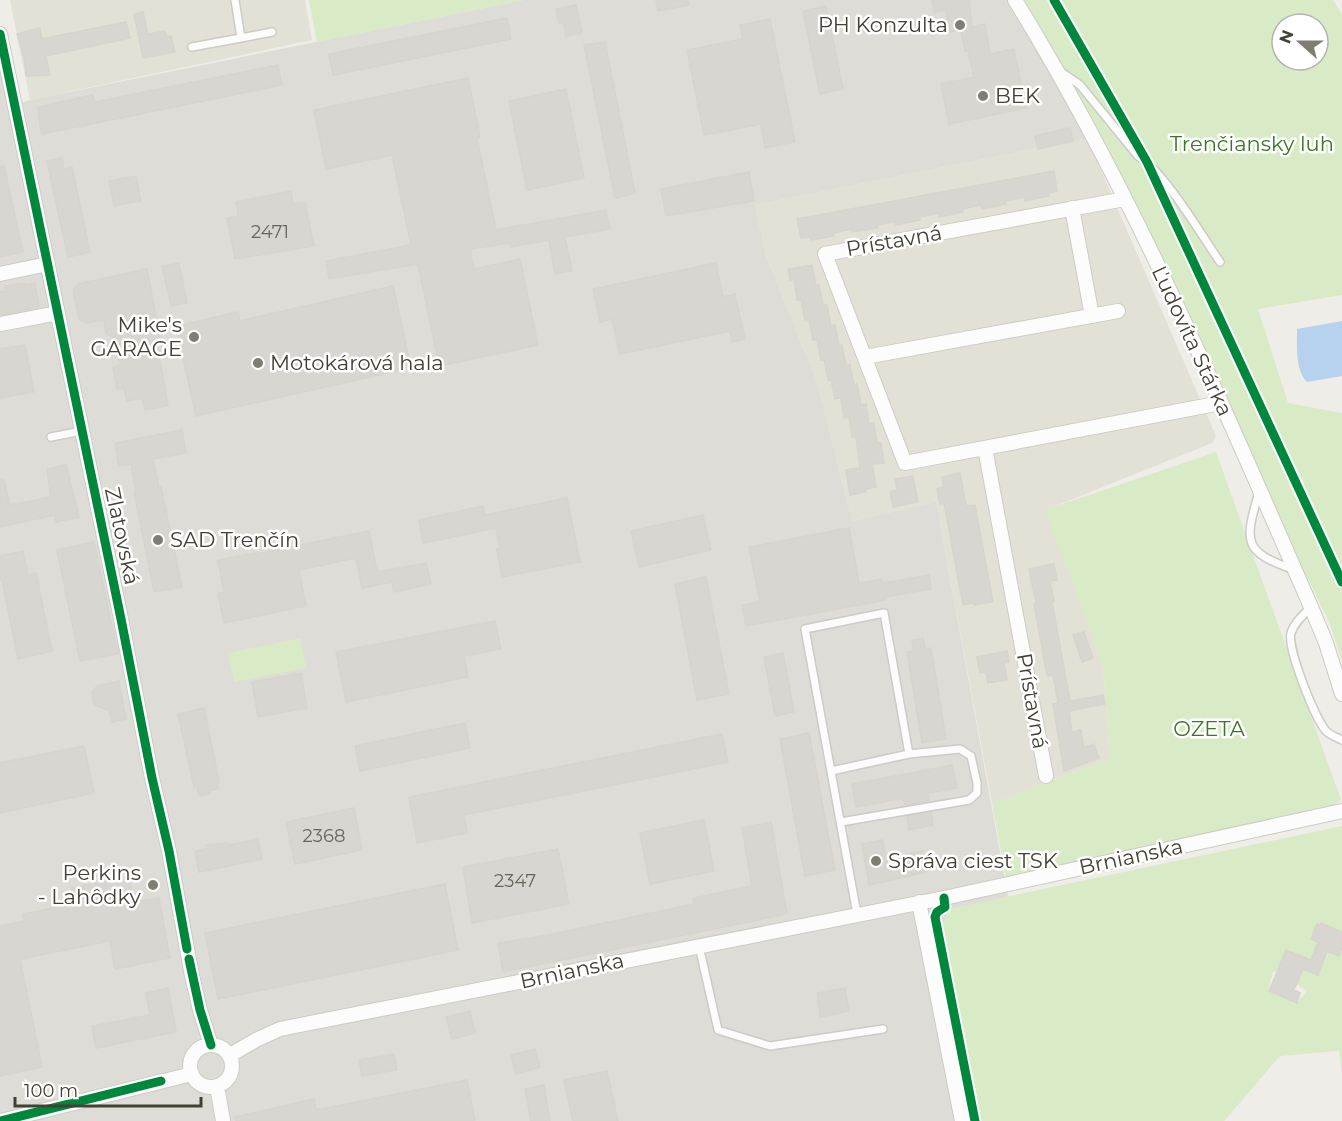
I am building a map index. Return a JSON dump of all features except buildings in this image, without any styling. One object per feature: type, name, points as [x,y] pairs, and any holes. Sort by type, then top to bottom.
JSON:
[{"type":"street","name":"Ľudovíta Stárka","points":[[1015,0],[1058,70],[1113,171],[1260,490],[1326,643],[1342,694]]},
{"type":"street","name":"Zlatovská","points":[[0,34],[152,778],[169,850],[192,976],[211,1045]]},
{"type":"street","name":"Prístavná","points":[[1125,199],[825,254],[905,463],[1221,404]]},
{"type":"street","points":[[1072,208],[1092,316]]},
{"type":"street","points":[[0,274],[48,264]]},
{"type":"street","points":[[865,357],[1118,311]]},
{"type":"street","points":[[0,324],[58,313]]},
{"type":"street","name":"Prístavná","points":[[985,448],[1046,776]]},
{"type":"street","name":"Brnianska","points":[[230,1055],[280,1029],[502,987],[699,945],[919,902],[1342,811]]},
{"type":"street","points":[[919,902],[962,1121]]},
{"type":"street","points":[[211,1045],[225,1050],[230,1055],[231,1074],[226,1082],[217,1086],[202,1085],[192,1074],[190,1066],[192,1058],[196,1051],[203,1047],[211,1045]]},
{"type":"street","points":[[1,1121],[192,1074]]},
{"type":"street","points":[[217,1086],[223,1121]]},
{"type":"lane","points":[[235,0],[241,38]]},
{"type":"lane","points":[[192,47],[272,32]]},
{"type":"lane","points":[[1058,70],[1080,84],[1138,156],[1147,162],[1161,178],[1220,262]]},
{"type":"lane","points":[[51,437],[82,431]]},
{"type":"lane","points":[[1260,490],[1250,524],[1251,543],[1261,557],[1295,570]]},
{"type":"lane","points":[[1311,607],[1299,619],[1290,635],[1294,658],[1318,721],[1328,733],[1342,740]]},
{"type":"lane","points":[[857,914],[805,629],[884,613],[909,754]]},
{"type":"lane","points":[[831,771],[909,754],[960,748],[971,756],[977,783],[976,793],[969,800],[841,822]]},
{"type":"lane","points":[[699,945],[718,1030],[770,1046],[883,1029]]},
{"type":"shaded area","points":[[10,0],[305,0],[312,40],[30,100]]},
{"type":"shaded area","points":[[523,0],[1022,0],[1087,138],[755,205],[766,256],[817,382],[852,521],[936,502],[1008,896],[942,926],[980,1121],[0,1121],[0,72],[8,107],[30,100]]},
{"type":"shaded area","points":[[1087,138],[1216,436],[1212,443],[1046,510],[1103,666],[1110,758],[992,803],[936,502],[852,521],[817,382],[766,256],[755,205]]},
{"type":"shaded area","points":[[101,332],[104,353],[88,356],[84,335]]},
{"type":"shaded area","points":[[183,354],[193,401],[168,406],[160,359]]},
{"type":"shaded area","points":[[49,424],[53,451],[0,462],[0,433]]},
{"type":"shaded area","points":[[223,618],[228,648],[144,666],[138,635]]},
{"type":"shaded area","points":[[353,864],[356,877],[304,888],[301,874]]},
{"type":"shaded area","points":[[985,870],[994,881],[919,896],[922,883]]},
{"type":"shaded area","points":[[848,892],[844,905],[787,914],[785,903]]},
{"type":"green space","points":[[309,0],[523,0],[317,42]]},
{"type":"green space","name":"Trenčiansky luh","points":[[1022,0],[1333,0],[1342,14],[1342,295],[1258,309],[1288,403],[1342,413],[1342,661],[1329,621],[1087,138]]},
{"type":"green space","name":"OZETA","points":[[1216,452],[1341,800],[1335,805],[1006,878],[992,803],[1110,758],[1103,666],[1045,510]]},
{"type":"green space","points":[[301,638],[306,668],[234,682],[228,653]]},
{"type":"green space","points":[[1342,826],[1342,1072],[1339,1051],[1280,1056],[1224,1121],[980,1121],[942,926],[949,909]],"holes":[[[1276,971],[1307,991],[1297,1003],[1268,991],[1273,972]]]},
{"type":"water","points":[[1342,321],[1342,376],[1307,382],[1300,371],[1297,329]]},
{"type":"cycle path","points":[[1054,0],[1147,162],[1342,582]]},
{"type":"cycle path","points":[[0,34],[152,778],[169,851],[187,949]]},
{"type":"cycle path","points":[[944,898],[945,907],[937,912],[935,917],[975,1121]]},
{"type":"cycle path","points":[[189,959],[200,1010],[211,1045]]},
{"type":"cycle path","points":[[1,1121],[161,1081]]},
{"type":"place","name":"PH Konzulta","points":[[960,25]]},
{"type":"place","name":"BEK","points":[[983,96]]},
{"type":"place","name":"Mike's GARAGE","points":[[194,337]]},
{"type":"place","name":"Motokárová hala","points":[[258,363]]},
{"type":"place","name":"SAD Trenčín","points":[[158,540]]},
{"type":"place","name":"Správa ciest TSK","points":[[876,861]]},
{"type":"place","name":"Perkins - Lahôdky","points":[[153,885]]}]
